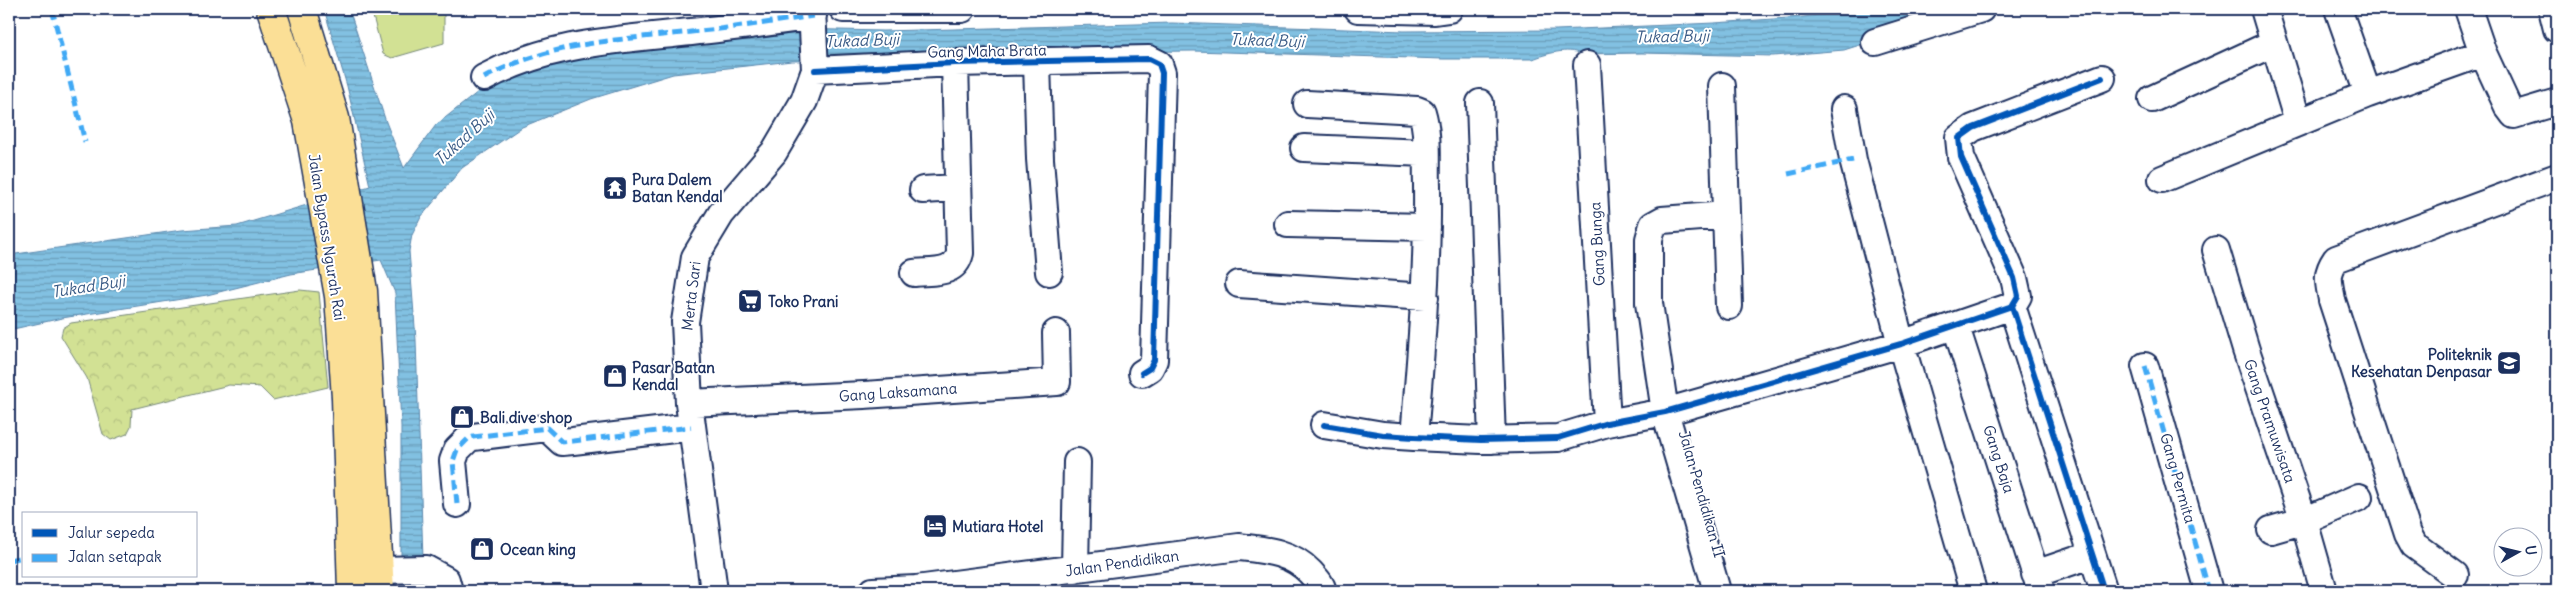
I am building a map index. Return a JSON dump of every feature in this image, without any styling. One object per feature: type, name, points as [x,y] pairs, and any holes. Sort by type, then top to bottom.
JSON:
[{"type":"highway","name":"Jalan Bypass Ngurah Rai","points":[[271,9],[308,121],[333,186]]},
{"type":"highway","name":"Jalan Bypass Ngurah Rai","points":[[302,9],[335,118],[333,186],[351,293],[385,577]]},
{"type":"highway","name":"Jalan Bypass Ngurah Rai","points":[[351,293],[352,591]]},
{"type":"street","points":[[843,9],[962,9]]},
{"type":"street","points":[[1358,9],[1435,11],[1449,9]]},
{"type":"street","points":[[1876,42],[1981,9]]},
{"type":"street","points":[[2264,9],[2298,122]]},
{"type":"street","points":[[2338,9],[2368,94]]},
{"type":"street","points":[[2468,9],[2483,53],[2508,107],[2514,115],[2557,102]]},
{"type":"street","points":[[2552,9],[2557,29]]},
{"type":"street","points":[[484,78],[526,58],[593,42],[707,31],[812,16],[815,68]]},
{"type":"street","points":[[2152,99],[2274,43]]},
{"type":"street","points":[[2162,178],[2368,94],[2483,53]]},
{"type":"street","name":"Gang Maha Brata","points":[[815,68],[1149,59],[1159,64],[1162,73],[1154,360],[1150,368],[1142,373]]},
{"type":"street","points":[[914,273],[950,269],[958,263],[960,253],[955,63]]},
{"type":"street","points":[[1038,63],[1040,159],[1049,272]]},
{"type":"street","name":"Gang Bunga","points":[[1587,65],[1607,423]]},
{"type":"street","name":"Merta Sari","points":[[714,591],[690,415],[686,322],[695,257],[721,214],[774,152],[804,102],[815,68]]},
{"type":"street","points":[[1324,425],[1383,435],[1414,437],[1492,440],[1558,438],[1607,423],[1665,412],[1901,344],[1956,327],[2012,306],[2018,296],[2014,278],[1961,157],[1959,138],[1973,128],[2102,78]]},
{"type":"street","points":[[1722,86],[1729,306]]},
{"type":"street","points":[[1480,102],[1492,440]]},
{"type":"street","points":[[1307,104],[1417,110],[1422,112],[1426,153],[1427,226],[1425,297],[1414,437]]},
{"type":"street","points":[[1844,109],[1853,160],[1901,344],[1973,591]]},
{"type":"street","points":[[1304,148],[1426,153]]},
{"type":"street","points":[[2455,575],[2414,545],[2408,534],[2332,300],[2328,269],[2336,259],[2557,177]]},
{"type":"street","points":[[923,190],[957,188]]},
{"type":"street","name":"Jalan Pendidikan II","points":[[1717,591],[1665,412],[1649,303],[1649,239],[1653,225],[1662,220],[1726,215]]},
{"type":"street","points":[[1288,224],[1427,226]]},
{"type":"street","name":"Gang Pramuwisata","points":[[2216,250],[2246,350],[2304,520],[2324,591]]},
{"type":"street","points":[[1238,284],[1425,297]]},
{"type":"street","points":[[2012,306],[2104,591]]},
{"type":"street","name":"Gang Baja","points":[[1956,327],[2038,582]]},
{"type":"street","name":"Gang Laksamana","points":[[690,415],[864,395],[1057,382],[1056,333]]},
{"type":"street","name":"Gang Permita","points":[[2145,366],[2209,591]]},
{"type":"street","points":[[458,504],[453,461],[457,450],[473,437],[547,428],[562,442],[573,441],[690,415]]},
{"type":"street","points":[[1075,569],[1077,462]]},
{"type":"street","points":[[2271,530],[2304,520],[2359,497]]},
{"type":"street","name":"Jalan Pendidikan","points":[[873,591],[916,590],[1239,547],[1276,551],[1300,562],[1322,585],[1323,591]]},
{"type":"street","points":[[2038,582],[2091,555]]},
{"type":"street","points":[[385,577],[426,569],[446,580],[449,591]]},
{"type":"green space","points":[[371,9],[444,9],[444,43],[392,58],[383,54]]},
{"type":"green space","points":[[300,290],[319,292],[328,387],[273,400],[260,387],[229,385],[132,409],[131,426],[127,434],[111,440],[103,434],[87,378],[61,336],[63,328],[71,323]]},
{"type":"water","name":"Tukad Buji","points":[[324,9],[349,9],[386,122],[404,168],[436,125],[483,88],[560,60],[794,29],[883,31],[1172,23],[1404,31],[1556,30],[1714,23],[1803,17],[1872,9],[1974,9],[1844,50],[1773,56],[1642,53],[1580,54],[1563,51],[1533,59],[1443,59],[1194,51],[1088,52],[954,58],[792,61],[673,74],[591,99],[522,127],[462,168],[421,217],[412,235],[409,251],[416,340],[424,591],[401,591],[401,426],[395,293],[381,260],[291,274],[207,295],[62,318],[9,330],[9,255],[182,230],[237,226],[370,186],[347,86]]},
{"type":"marked path","points":[[52,9],[85,142]]},
{"type":"marked path","points":[[484,78],[534,57],[585,45],[813,16]]},
{"type":"marked path","points":[[1788,174],[1853,160]]},
{"type":"marked path","points":[[2145,366],[2209,591]]},
{"type":"marked path","points":[[457,504],[453,461],[457,450],[468,439],[473,437],[547,428],[562,442],[691,427]]},
{"type":"marked path","points":[[9,560],[22,557]]},
{"type":"cycle path","points":[[815,70],[955,63],[1149,59],[1159,64],[1162,73],[1154,360],[1150,368],[1142,373]]},
{"type":"cycle path","points":[[2102,78],[1973,128],[1959,138],[1961,157],[2014,278],[2018,296],[2012,306],[2104,591]]},
{"type":"cycle path","points":[[1324,425],[1383,435],[1414,437],[1481,440],[1558,438],[1607,423],[1665,412],[1901,344],[2012,306]]},
{"type":"place","name":"Pura Dalem Batan Kendal","points":[[615,188]]},
{"type":"place","name":"Toko Prani","points":[[750,301]]},
{"type":"place","name":"Politeknik Kesehatan Denpasar","points":[[2509,363]]},
{"type":"place","name":"Pasar Batan Kendal","points":[[615,376]]},
{"type":"place","name":"Bali dive shop","points":[[462,417]]},
{"type":"place","name":"Mutiara Hotel","points":[[935,526]]},
{"type":"place","name":"Ocean king","points":[[482,549]]}]
